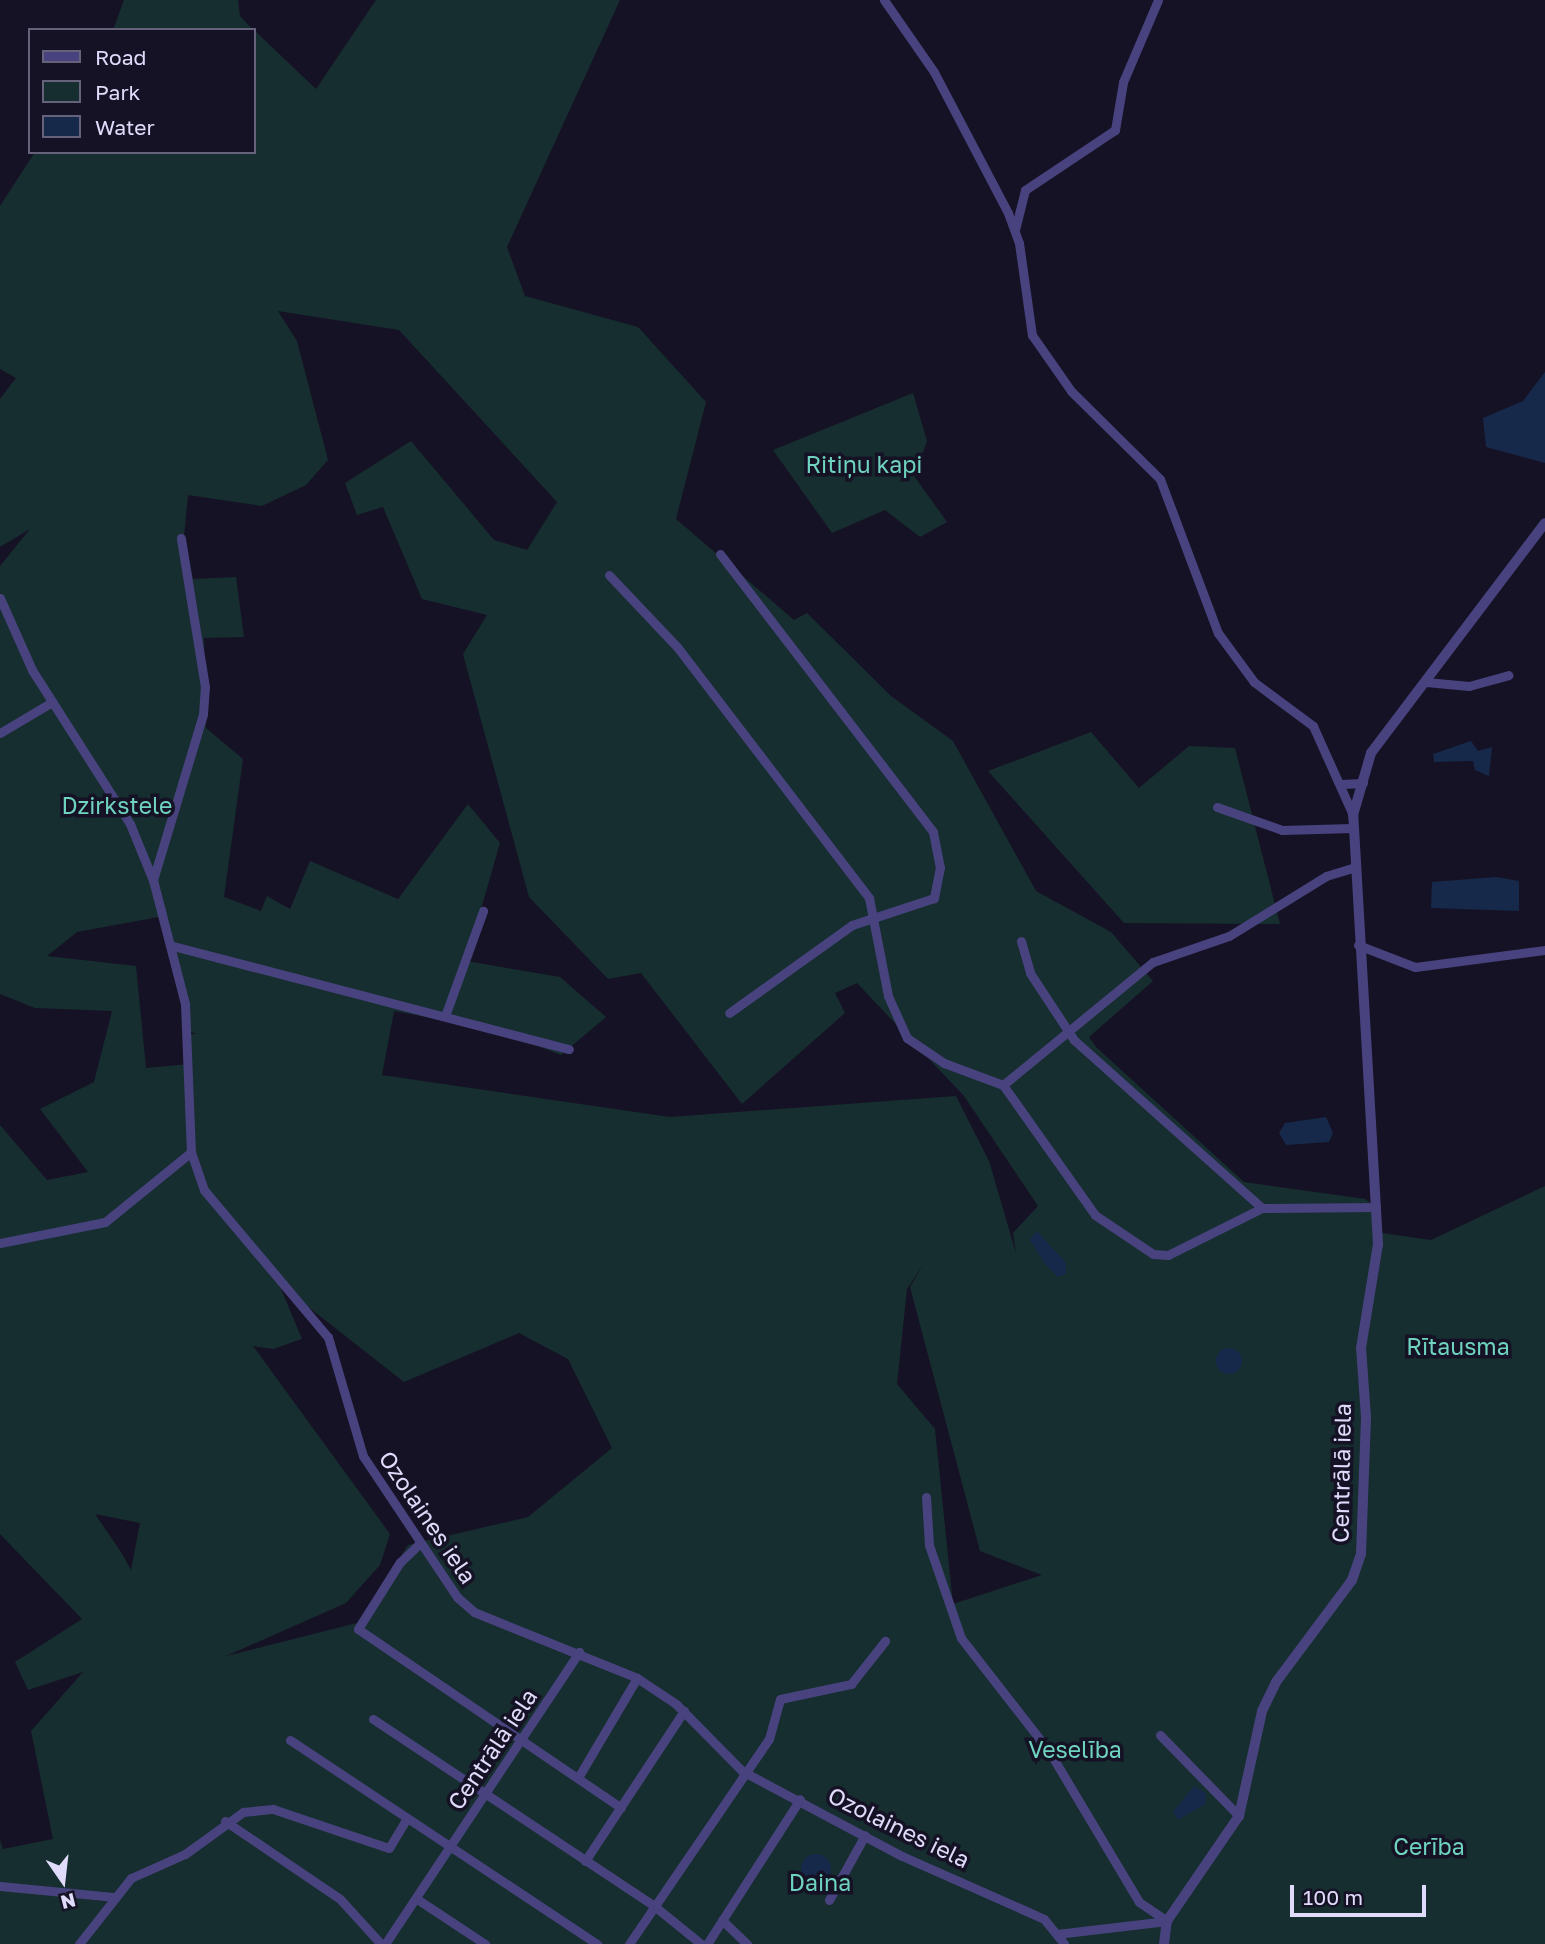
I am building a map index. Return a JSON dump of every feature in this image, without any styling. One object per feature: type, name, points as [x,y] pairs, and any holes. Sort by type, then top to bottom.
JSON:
[{"type":"street","points":[[884,0],[934,72],[1015,232],[1032,335],[1047,360],[1103,426],[1149,464],[1174,504],[1218,633],[1254,682],[1313,726],[1342,784],[1353,815]]},
{"type":"street","points":[[1015,232],[1025,190],[1115,130],[1123,82],[1158,0]]},
{"type":"street","name":"Centrālā iela","points":[[1164,1944],[1167,1921],[1239,1816],[1262,1711],[1276,1682],[1352,1580],[1361,1554],[1366,1417],[1361,1348],[1378,1244],[1352,868],[1353,815],[1371,753],[1545,523]]},
{"type":"street","points":[[153,880],[203,714],[205,687],[181,538]]},
{"type":"street","points":[[720,554],[939,846],[934,898],[878,920],[852,926],[729,1013]]},
{"type":"street","points":[[608,575],[678,648],[869,898],[878,920],[888,996],[907,1038],[944,1063],[1003,1085],[1095,1215],[1153,1254],[1168,1255],[1262,1208],[1376,1207]]},
{"type":"street","name":"Ozolaines iela","points":[[0,598],[52,702],[130,824],[153,880],[173,946],[189,1031],[191,1152],[223,1220],[328,1337],[363,1456],[420,1543],[474,1612],[579,1652],[637,1678],[684,1711],[742,1771],[865,1835],[1044,1919],[1064,1944]]},
{"type":"street","points":[[1426,682],[1469,685],[1509,675]]},
{"type":"street","points":[[0,733],[52,702]]},
{"type":"street","points":[[1342,784],[1363,783]]},
{"type":"street","points":[[1217,807],[1282,830],[1352,828]]},
{"type":"street","points":[[1003,1085],[1153,962],[1229,936],[1326,876],[1352,868]]},
{"type":"street","points":[[445,1016],[483,911]]},
{"type":"street","points":[[1021,942],[1030,973],[1070,1032],[1103,1070],[1262,1208]]},
{"type":"street","points":[[1358,945],[1415,967],[1545,950]]},
{"type":"street","points":[[173,946],[569,1049]]},
{"type":"street","points":[[0,1243],[105,1222],[191,1152]]},
{"type":"street","points":[[926,1497],[929,1545],[961,1638],[1035,1730],[1139,1902],[1167,1921]]},
{"type":"street","points":[[420,1543],[400,1562],[358,1629],[579,1776],[621,1808]]},
{"type":"street","points":[[629,1944],[742,1771],[769,1739],[780,1699],[851,1684],[885,1642]]},
{"type":"street","name":"Centrālā iela","points":[[383,1944],[525,1742],[579,1652]]},
{"type":"street","points":[[579,1776],[637,1678]]},
{"type":"street","points":[[585,1861],[684,1711]]},
{"type":"street","points":[[373,1719],[653,1905],[701,1944]]},
{"type":"street","points":[[1160,1735],[1239,1816]]},
{"type":"street","points":[[290,1740],[597,1944]]},
{"type":"street","points":[[707,1944],[800,1799]]},
{"type":"street","points":[[79,1944],[131,1878],[185,1854],[225,1821],[273,1809],[389,1849],[407,1818]]},
{"type":"street","points":[[225,1821],[340,1899],[383,1944]]},
{"type":"street","points":[[829,1900],[865,1835]]},
{"type":"street","points":[[0,1886],[116,1897]]},
{"type":"street","points":[[417,1899],[485,1944]]},
{"type":"street","points":[[722,1920],[747,1944]]},
{"type":"street","points":[[1058,1934],[1167,1921]]},
{"type":"green space","points":[[124,0],[238,0],[240,16],[251,28],[114,28]]},
{"type":"green space","points":[[376,0],[620,0],[507,247],[525,296],[638,327],[706,402],[676,519],[794,620],[807,613],[891,696],[953,741],[1036,891],[1111,932],[1153,981],[1089,1037],[1096,1047],[1244,1182],[1365,1199],[1376,1207],[1375,1232],[1431,1240],[1545,1186],[1545,1944],[0,1944],[0,1840],[3,1849],[53,1839],[31,1731],[83,1672],[28,1690],[15,1662],[82,1619],[0,1534],[0,1125],[47,1180],[88,1172],[40,1109],[94,1082],[112,1011],[35,1008],[0,994],[0,566],[30,529],[0,547],[0,399],[16,378],[0,369],[0,206],[34,154],[256,154],[256,32],[316,89]],"holes":[[[278,311],[399,330],[557,502],[527,550],[494,540],[411,441],[345,483],[357,515],[383,507],[422,599],[487,615],[463,654],[529,897],[608,979],[641,973],[742,1104],[845,1013],[835,993],[857,983],[964,1096],[1038,1206],[1013,1233],[1016,1253],[989,1161],[956,1096],[670,1117],[382,1075],[394,1011],[497,1030],[561,1055],[606,1017],[560,977],[466,961],[500,843],[468,804],[398,899],[310,861],[290,909],[267,896],[261,911],[224,897],[243,759],[206,728],[204,638],[244,637],[236,577],[193,579],[184,536],[188,495],[262,506],[306,485],[328,460],[297,341]],[[164,916],[189,1031],[197,1034],[191,1034],[190,1064],[146,1068],[136,966],[47,956],[77,932]],[[923,1265],[910,1287],[980,1551],[1042,1575],[953,1604],[935,1429],[897,1384],[907,1289]],[[279,1284],[404,1382],[519,1333],[568,1359],[612,1448],[528,1517],[408,1545],[357,1623],[226,1656],[346,1603],[380,1565],[390,1534],[253,1346],[273,1349],[302,1339]],[[95,1514],[140,1523],[131,1570]]]},
{"type":"green space","name":"Ritiņu kapi","points":[[913,393],[927,441],[914,476],[947,522],[920,537],[885,510],[832,533],[773,450]]},
{"type":"green space","points":[[1091,732],[1139,788],[1189,746],[1235,748],[1280,924],[1124,923],[988,771]]},
{"type":"water","points":[[1545,372],[1545,463],[1486,447],[1483,418],[1523,401]]},
{"type":"water","points":[[1471,741],[1478,751],[1492,747],[1489,776],[1475,770],[1473,761],[1434,762],[1433,754]]},
{"type":"water","points":[[1496,877],[1519,881],[1519,911],[1431,908],[1432,882]]},
{"type":"water","points":[[1326,1117],[1333,1133],[1329,1142],[1286,1145],[1279,1133],[1285,1123]]},
{"type":"water","points":[[1037,1231],[1066,1263],[1066,1274],[1058,1277],[1045,1264],[1030,1240]]},
{"type":"water","points":[[1229,1348],[1238,1352],[1242,1361],[1238,1370],[1229,1374],[1220,1370],[1216,1361],[1220,1352]]},
{"type":"water","points":[[1194,1786],[1206,1793],[1205,1804],[1178,1820],[1173,1812]]},
{"type":"water","points":[[816,1854],[827,1858],[831,1869],[827,1880],[816,1884],[805,1880],[801,1869],[805,1858]]},
{"type":"park label","name":"Dzirkstele","points":[[117,805]]},
{"type":"park label","name":"Rītausma","points":[[1458,1346]]},
{"type":"park label","name":"Veselība","points":[[1075,1749]]},
{"type":"park label","name":"Cerība","points":[[1429,1846]]},
{"type":"park label","name":"Daina","points":[[820,1882]]}]
